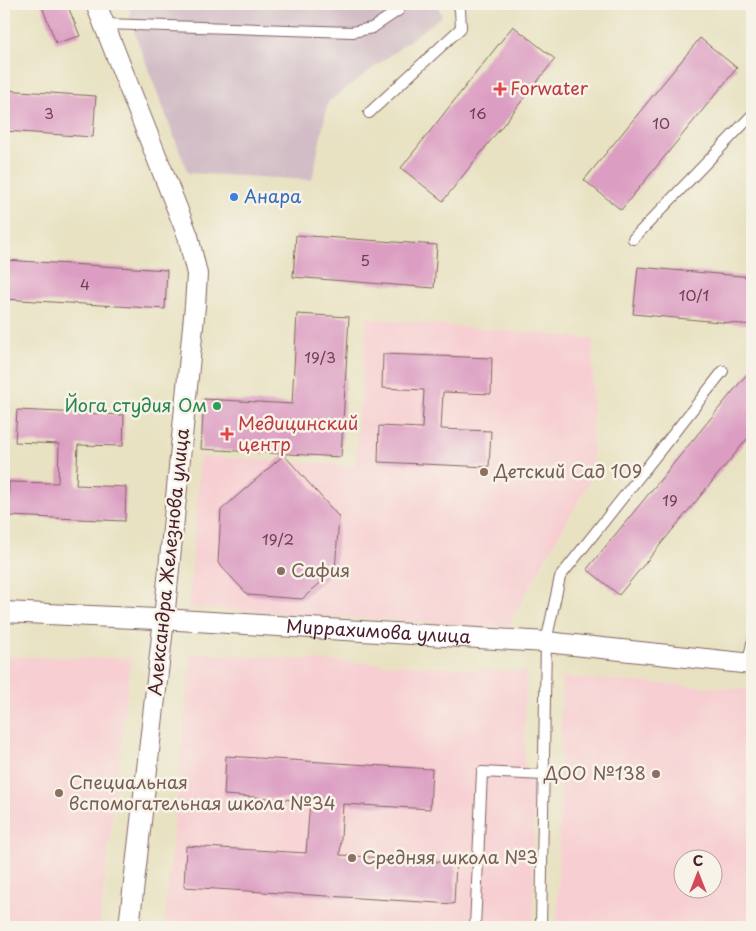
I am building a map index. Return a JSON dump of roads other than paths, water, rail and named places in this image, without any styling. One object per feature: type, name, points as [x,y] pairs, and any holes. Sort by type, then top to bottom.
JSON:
[{"type":"street","name":"Александра Железнова улица","points":[[96,4],[188,236],[197,274],[196,306],[164,619],[129,927]]},
{"type":"street","name":"Миррахимова улица","points":[[4,612],[164,619],[546,642],[750,663]]},
{"type":"lane","points":[[104,24],[352,32],[372,28],[399,10],[400,4]]},
{"type":"lane","points":[[369,113],[461,28],[460,9],[457,4]]},
{"type":"lane","points":[[634,239],[752,115]]},
{"type":"lane","points":[[541,927],[546,642],[560,578],[723,371]]},
{"type":"lane","points":[[750,663],[752,643]]},
{"type":"lane","points":[[475,927],[482,772],[544,775]]},
{"type":"place","name":"Forwater","points":[[500,89]]},
{"type":"place","name":"Анара","points":[[234,197]]},
{"type":"place","name":"Йога студия Ом","points":[[217,406]]},
{"type":"place","name":"Медицинский центр","points":[[227,434]]},
{"type":"place","name":"Детский Сад 109","points":[[484,472]]},
{"type":"place","name":"Сафия","points":[[281,571]]},
{"type":"place","name":"ДОО №138","points":[[656,774]]},
{"type":"place","name":"Специальная вспомогательная школа №34","points":[[59,793]]},
{"type":"place","name":"Средняя школа №3","points":[[352,858]]}]
